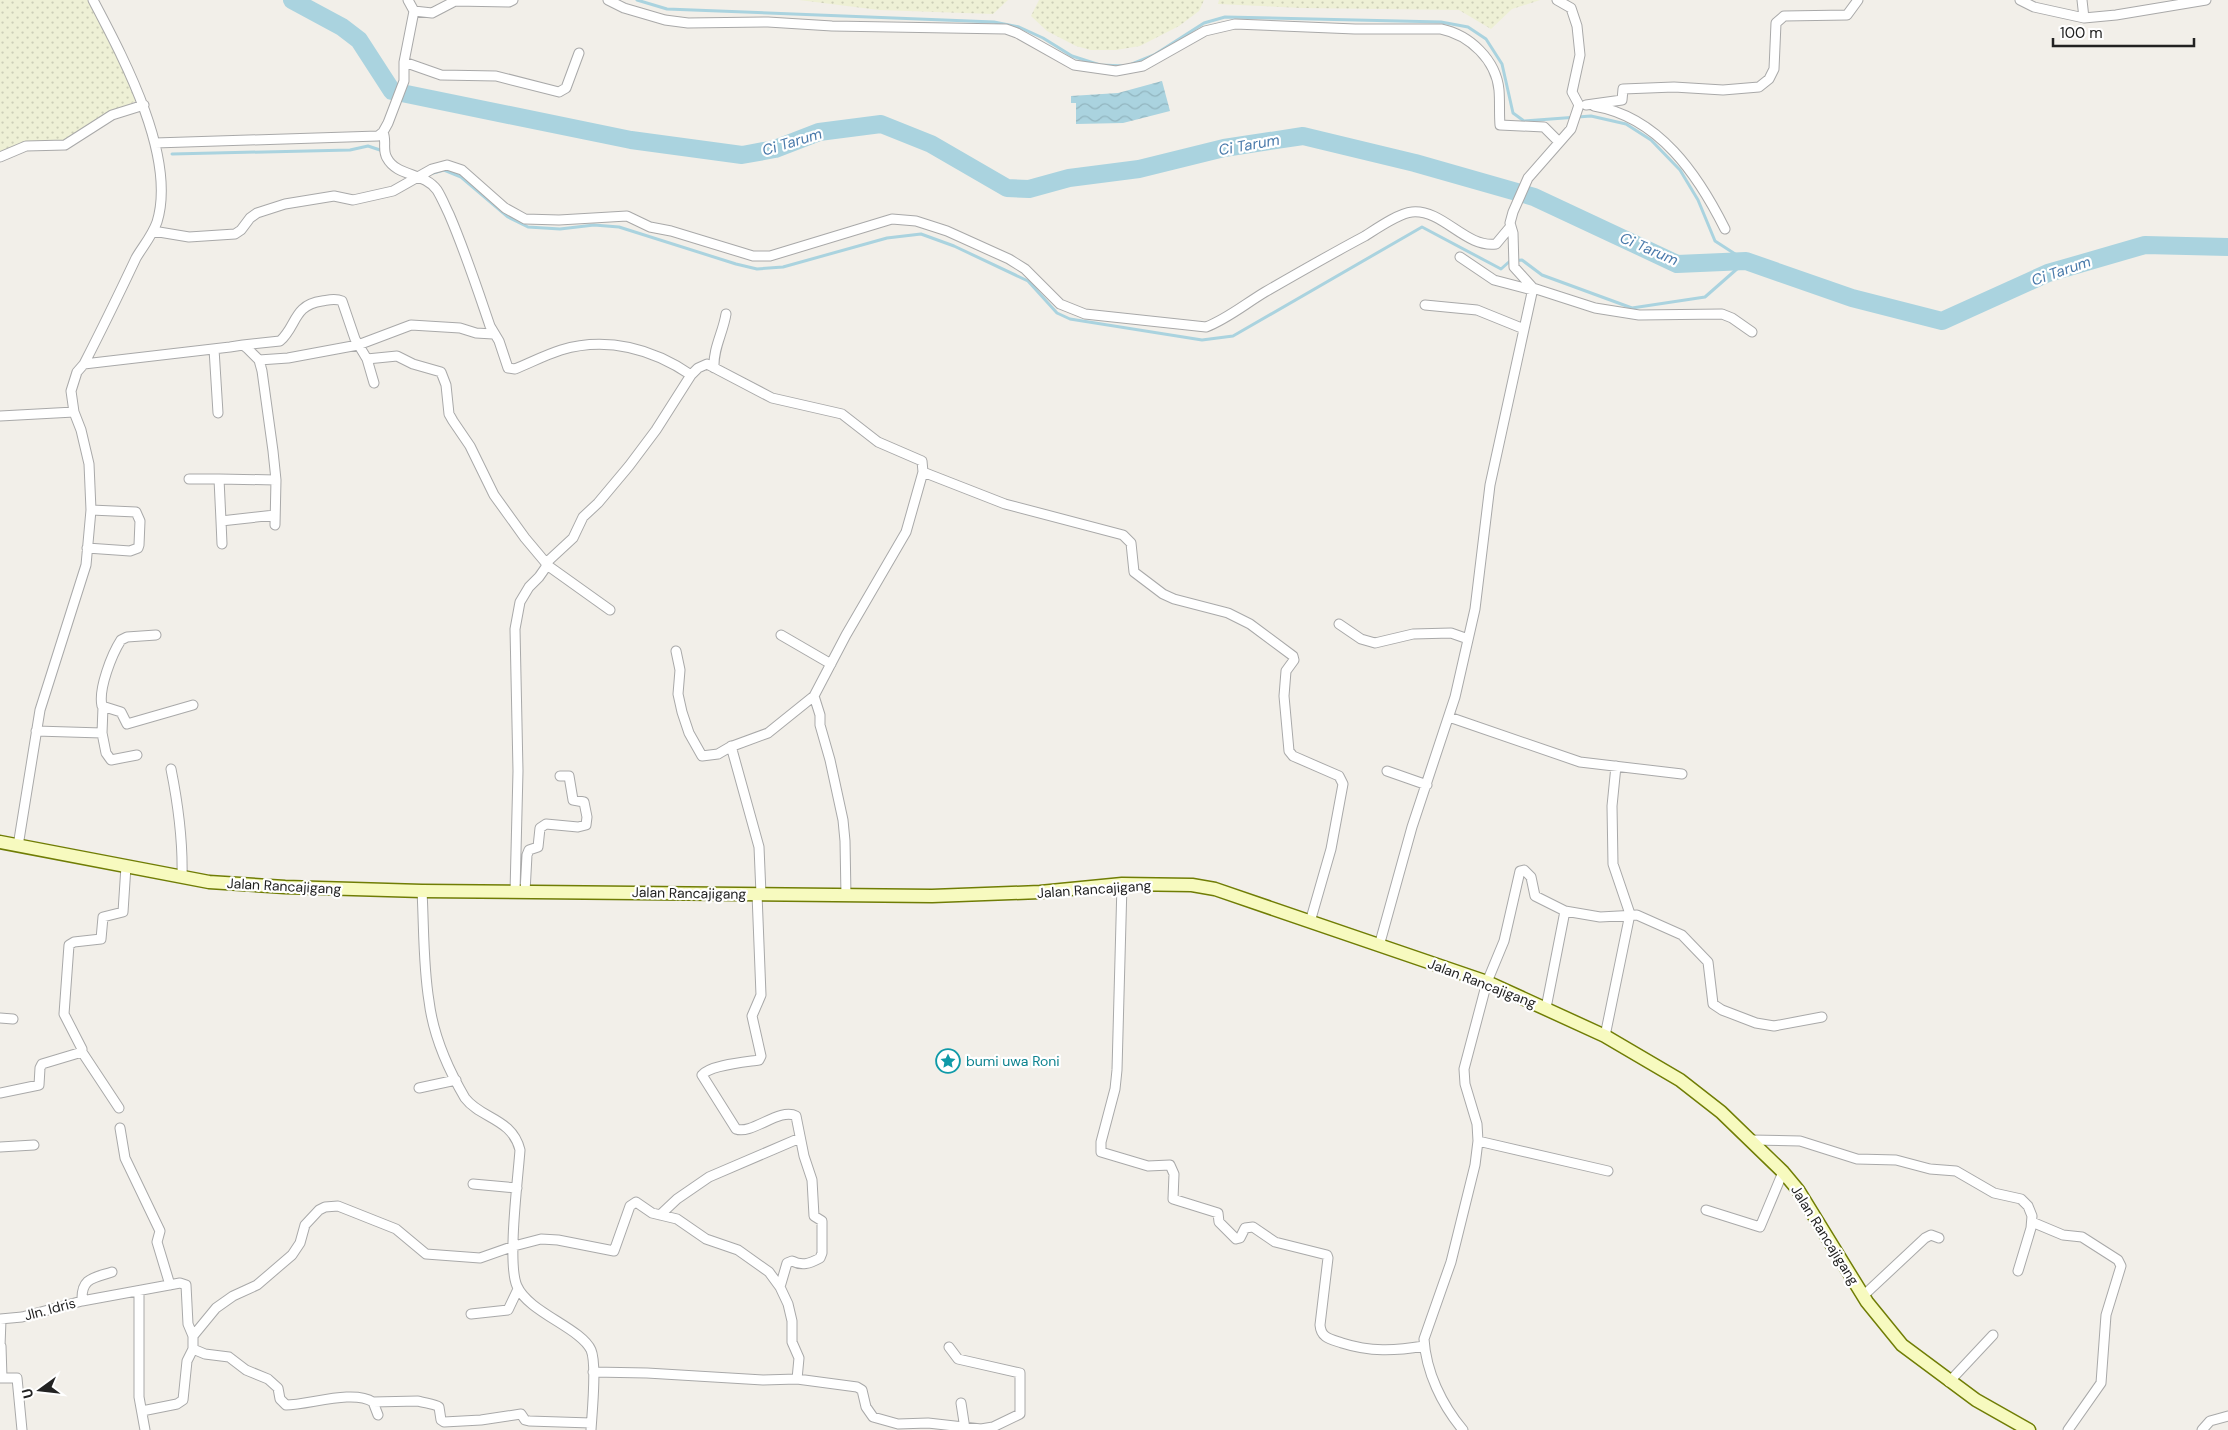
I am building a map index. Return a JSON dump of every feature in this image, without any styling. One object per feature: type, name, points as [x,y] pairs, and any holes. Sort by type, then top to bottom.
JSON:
[{"type":"main road","name":"Jalan Rancajigang","points":[[0,842],[209,882],[285,887],[422,891],[846,896],[1005,894],[1122,884],[1205,886],[1487,982],[1605,1036],[1680,1080],[1705,1098],[1783,1172],[1798,1190],[1878,1318],[1902,1345],[1950,1382],[1994,1411],[2029,1430]]},
{"type":"street","points":[[18,846],[40,710],[86,566],[91,510],[89,464],[82,430],[74,412],[71,391],[78,372],[84,364],[138,255],[153,231],[161,204],[155,143],[144,105],[114,38],[93,0]]},
{"type":"street","points":[[155,143],[371,137],[383,132],[404,81],[404,62],[414,11],[408,0]]},
{"type":"street","points":[[414,11],[434,12],[455,1],[509,2],[513,0]]},
{"type":"street","points":[[608,0],[624,8],[665,20],[688,23],[768,22],[832,26],[1006,29],[1017,32],[1074,65],[1116,71],[1143,66],[1205,30],[1235,24],[1356,29],[1441,29],[1451,31],[1468,40],[1486,58],[1498,84],[1500,120],[1546,128],[1559,142]]},
{"type":"street","points":[[1557,0],[1571,8],[1578,26],[1580,55],[1572,92],[1581,106]]},
{"type":"street","points":[[1581,106],[1622,100],[1623,89],[1674,87],[1723,90],[1759,88],[1774,69],[1776,22],[1779,18],[1784,16],[1847,16],[1858,0]]},
{"type":"street","points":[[2020,0],[2034,7],[2084,18],[2116,15],[2206,0]]},
{"type":"street","points":[[2082,0],[2084,18]]},
{"type":"street","points":[[404,62],[441,75],[496,76],[559,92],[566,88],[579,53]]},
{"type":"street","points":[[0,157],[26,146],[65,145],[72,143],[112,114],[144,105]]},
{"type":"street","points":[[1533,289],[1514,267],[1511,226],[1513,212],[1528,178],[1572,127],[1581,106]]},
{"type":"street","points":[[1581,106],[1604,108],[1638,122],[1652,131],[1675,151],[1706,192],[1725,229]]},
{"type":"street","points":[[383,132],[386,139],[384,147],[386,158],[394,167],[422,175]]},
{"type":"street","points":[[153,231],[189,237],[235,234],[254,215],[285,204],[334,196],[357,199],[398,190],[422,175],[442,166],[462,170],[506,208],[525,219],[559,220],[627,216],[650,227],[672,231],[753,256],[770,256],[892,219],[916,221],[947,231],[1009,259],[1025,269],[1060,304],[1085,314],[1206,327],[1220,321],[1288,279],[1389,222],[1412,212],[1432,215],[1486,246],[1496,244],[1511,226]]},
{"type":"street","points":[[422,175],[424,181],[429,182],[443,200],[455,228],[492,334],[498,341],[507,367],[511,370],[559,351],[577,346],[599,344],[652,352],[691,375]]},
{"type":"street","points":[[1460,257],[1494,280],[1533,289],[1596,308],[1639,315],[1722,314],[1752,332]]},
{"type":"street","points":[[1379,946],[1404,856],[1449,717],[1468,639],[1481,569],[1490,486],[1533,289]]},
{"type":"street","points":[[84,364],[280,341],[299,312],[306,305],[335,299],[341,300],[345,304],[350,326],[358,345],[367,359],[374,383]]},
{"type":"street","points":[[1425,305],[1477,310],[1524,329]]},
{"type":"street","points":[[714,368],[715,349],[724,328],[726,314]]},
{"type":"street","points":[[259,360],[288,358],[358,345],[412,325],[460,328],[492,334]]},
{"type":"street","points":[[243,346],[259,360],[266,388],[276,480],[275,525]]},
{"type":"street","points":[[214,349],[218,413]]},
{"type":"street","points":[[367,359],[397,356],[413,364],[441,372],[446,385],[449,414],[470,446],[494,495],[524,538],[546,564],[610,610]]},
{"type":"street","points":[[520,892],[515,629],[520,602],[531,585],[539,578],[546,564],[573,538],[582,517],[598,503],[668,414],[691,375],[706,364],[772,398],[842,414],[878,442],[922,461],[923,472],[906,532],[814,696],[768,733],[731,746],[724,752],[705,757],[698,751],[682,712],[678,694],[680,670],[676,651]]},
{"type":"street","points":[[0,416],[74,412]]},
{"type":"street","points":[[923,472],[1005,504],[1123,535],[1131,543],[1134,572],[1163,594],[1174,599],[1228,613],[1266,634],[1293,656],[1294,660],[1285,675],[1284,696],[1289,751],[1293,756],[1339,776],[1343,784],[1331,850],[1310,922]]},
{"type":"street","points":[[189,479],[276,480]]},
{"type":"street","points":[[220,479],[222,544]]},
{"type":"street","points":[[87,548],[130,551],[136,549],[139,545],[140,521],[136,512],[91,510]]},
{"type":"street","points":[[221,521],[275,515]]},
{"type":"street","points":[[1339,624],[1361,639],[1374,643],[1413,634],[1451,633],[1468,639]]},
{"type":"street","points":[[781,634],[831,664]]},
{"type":"street","points":[[137,755],[110,760],[106,753],[102,733],[102,691],[120,642],[127,637],[156,635]]},
{"type":"street","points":[[814,696],[820,715],[820,725],[830,760],[844,826],[846,896]]},
{"type":"street","points":[[103,707],[121,712],[127,724],[193,705]]},
{"type":"street","points":[[1449,717],[1563,757],[1587,763],[1682,774]]},
{"type":"street","points":[[36,731],[102,733]]},
{"type":"street","points":[[731,746],[760,854],[761,995],[752,1016],[761,1056],[758,1060],[714,1068],[704,1072],[702,1076],[736,1128],[746,1129],[792,1114],[796,1116],[812,1180],[814,1216],[822,1221],[822,1253],[820,1258],[803,1264],[787,1263],[780,1287]]},
{"type":"street","points":[[1605,1036],[1630,914],[1613,864],[1612,806],[1616,766]]},
{"type":"street","points":[[171,769],[179,816],[182,877]]},
{"type":"street","points":[[1386,771],[1427,785]]},
{"type":"street","points":[[520,892],[527,855],[529,850],[538,847],[540,828],[546,824],[578,828],[586,825],[587,817],[584,802],[573,800],[569,776],[560,776]]},
{"type":"street","points":[[119,1108],[82,1052],[82,1048],[63,1010],[68,946],[74,942],[101,939],[103,917],[122,913],[126,866]]},
{"type":"street","points":[[1463,1430],[1443,1402],[1425,1349],[1424,1334],[1451,1262],[1476,1165],[1478,1141],[1476,1124],[1463,1074],[1487,982],[1504,942],[1517,881],[1522,870],[1531,877],[1534,896],[1565,911],[1600,917],[1630,914],[1644,917],[1682,935],[1704,957],[1708,965],[1712,1003],[1714,1006],[1756,1023],[1774,1026],[1822,1017]]},
{"type":"street","points":[[1122,884],[1117,1070],[1115,1089],[1101,1152],[1148,1166],[1166,1164],[1172,1166],[1174,1174],[1173,1199],[1218,1213],[1219,1222],[1236,1239],[1240,1238],[1245,1228],[1253,1227],[1275,1242],[1327,1254],[1320,1325],[1321,1332],[1325,1337],[1359,1348],[1376,1351],[1425,1349]]},
{"type":"street","points":[[193,1349],[205,1354],[229,1357],[246,1370],[268,1379],[278,1388],[280,1399],[286,1405],[303,1404],[333,1397],[367,1399],[373,1402],[418,1401],[424,1404],[436,1404],[439,1406],[441,1420],[444,1422],[481,1420],[522,1414],[529,1422],[591,1426],[592,1352],[588,1345],[528,1301],[518,1289],[514,1276],[519,1146],[499,1121],[467,1101],[456,1080],[434,1026],[428,1000],[422,891]]},
{"type":"street","points":[[1546,1008],[1565,911]]},
{"type":"street","points":[[0,1018],[13,1019]]},
{"type":"street","points":[[0,1093],[39,1085],[42,1064],[82,1052]]},
{"type":"street","points":[[420,1088],[456,1080]]},
{"type":"street","points":[[120,1128],[125,1158],[160,1231],[157,1242],[170,1285]]},
{"type":"street","points":[[660,1215],[677,1199],[709,1177],[800,1138]]},
{"type":"street","points":[[1751,1140],[1800,1141],[1857,1159],[1896,1160],[1930,1169],[1956,1171],[1994,1193],[2020,1199],[2030,1210],[2032,1222],[2018,1271]]},
{"type":"street","points":[[1478,1141],[1608,1171]]},
{"type":"street","points":[[0,1147],[34,1145]]},
{"type":"street","points":[[1706,1210],[1760,1227],[1783,1172]]},
{"type":"street","points":[[473,1184],[517,1188]]},
{"type":"street","points":[[193,1336],[220,1305],[257,1286],[292,1255],[300,1243],[305,1225],[319,1210],[325,1207],[338,1206],[396,1229],[424,1254],[475,1259],[487,1257],[514,1246],[541,1239],[614,1251],[632,1204],[637,1203],[648,1211],[673,1217],[706,1239],[738,1250],[769,1272],[780,1287],[788,1304],[792,1322],[792,1342],[799,1358],[797,1379]]},
{"type":"street","points":[[2032,1222],[2063,1235],[2082,1236],[2118,1260],[2121,1266],[2106,1315],[2101,1383],[2068,1430]]},
{"type":"street","points":[[1863,1296],[1925,1238],[1931,1235],[1939,1238]]},
{"type":"street","name":"Jln. Idris","points":[[0,1319],[22,1317],[82,1301],[82,1288],[85,1284],[91,1279],[112,1272]]},
{"type":"street","points":[[82,1301],[180,1283],[187,1287],[188,1324],[193,1336],[193,1349],[187,1361],[181,1402],[142,1411]]},
{"type":"street","points":[[472,1314],[508,1310],[518,1289]]},
{"type":"street","points":[[139,1292],[139,1391],[145,1430]]},
{"type":"street","points":[[0,1319],[1,1378],[17,1378],[22,1430]]},
{"type":"street","points":[[1950,1382],[1993,1335]]},
{"type":"street","points":[[592,1372],[647,1373],[763,1380],[797,1379],[860,1388],[868,1410],[873,1417],[898,1424],[928,1423],[986,1429],[1020,1414],[1021,1375],[1018,1372],[956,1358],[949,1347]]},
{"type":"street","points":[[373,1402],[378,1415]]},
{"type":"street","points":[[961,1403],[965,1428]]},
{"type":"street","points":[[2202,1430],[2210,1421],[2228,1416]]},
{"type":"green space","points":[[0,0],[91,0],[138,100],[108,114],[67,142],[0,155]]},
{"type":"green space","points":[[799,0],[1008,0],[993,14],[879,10]]},
{"type":"green space","points":[[1039,0],[1204,0],[1199,11],[1179,26],[1140,46],[1116,50],[1091,50],[1076,46],[1047,31],[1031,16]]},
{"type":"green space","points":[[1219,0],[1540,0],[1512,9],[1491,29],[1459,10],[1302,8],[1218,4]]},
{"type":"water","points":[[1162,81],[1170,111],[1123,123],[1076,124],[1076,103],[1071,103],[1071,96],[1118,93]]},
{"type":"waterway","name":"Ci Tarum","points":[[292,0],[342,27],[359,40],[392,91],[631,140],[742,155],[775,149],[819,132],[881,124],[931,144],[1007,188],[1029,189],[1069,178],[1139,169],[1224,148],[1303,136],[1415,163],[1534,197],[1677,264],[1746,261],[1852,298],[1942,321],[2048,273],[2145,245],[2228,247]]},
{"type":"waterway","points":[[637,0],[667,9],[994,22],[1019,27],[1043,38],[1072,56],[1100,65],[1126,66]]},
{"type":"waterway","points":[[426,175],[444,170],[461,177],[508,217],[528,227],[560,229],[594,225],[619,227],[757,269],[783,267],[887,238],[921,234],[954,246],[1028,281],[1057,313],[1070,319],[1202,340],[1233,336],[1422,227],[1501,269],[1510,261],[1522,260],[1542,275],[1632,308],[1705,297],[1746,261],[1715,241],[1698,200],[1680,170],[1651,140],[1626,124],[1591,116],[1524,121],[1513,113],[1502,64],[1486,39],[1468,27],[1441,22],[1225,17],[1204,23],[1154,55],[1132,64]]},
{"type":"waterway","points":[[172,154],[350,150],[368,146],[383,151]]},
{"type":"place","name":"bumi uwa Roni","points":[[948,1061]]}]
